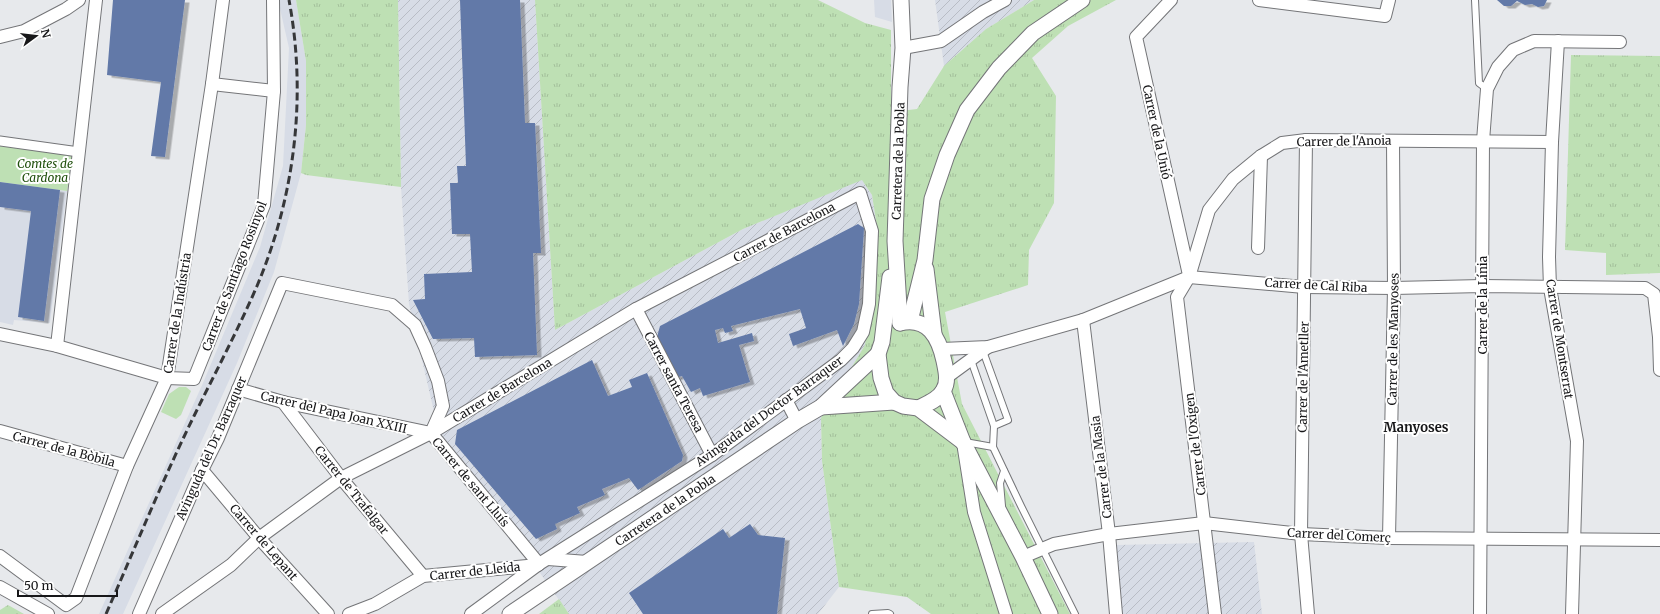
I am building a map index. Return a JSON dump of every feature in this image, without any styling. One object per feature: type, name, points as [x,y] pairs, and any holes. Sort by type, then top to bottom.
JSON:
[{"type":"street","points":[[0,37],[24,31],[66,9],[79,0]]},
{"type":"street","points":[[57,346],[96,0]]},
{"type":"street","name":"Carrer de la Indústria","points":[[0,556],[66,605],[76,598],[127,466],[167,378],[212,84],[223,0]]},
{"type":"street","name":"Carrer de Santiago Rosinyol","points":[[167,378],[194,379],[264,205],[274,91],[273,0]]},
{"type":"street","name":"Carretera de la Pobla","points":[[901,0],[903,48],[900,87],[895,241],[905,322]]},
{"type":"street","points":[[903,48],[941,41],[983,12],[1005,0]]},
{"type":"street","points":[[905,322],[925,260],[932,199],[947,155],[966,110],[999,68],[1033,33],[1082,0]]},
{"type":"street","name":"Carrer de la Unió","points":[[1171,0],[1136,37],[1189,277]]},
{"type":"street","points":[[1258,0],[1385,16],[1389,0]]},
{"type":"street","name":"Carrer de la Línia","points":[[1480,614],[1483,142],[1487,90],[1498,67],[1513,50],[1534,41],[1558,40],[1620,42]]},
{"type":"street","name":"Carrer de Montserrat","points":[[1558,40],[1552,142],[1549,257],[1550,288],[1577,441],[1572,614]]},
{"type":"street","points":[[212,84],[274,91]]},
{"type":"street","name":"Carrer de l'Anoia","points":[[1189,277],[1210,210],[1233,179],[1261,156],[1282,143],[1306,140],[1552,142]]},
{"type":"street","name":"Carrer de l'Ametller","points":[[1306,140],[1301,534],[1308,614]]},
{"type":"street","points":[[0,141],[79,152]]},
{"type":"street","name":"Carrer de les Manyoses","points":[[1389,538],[1394,288],[1393,141]]},
{"type":"street","points":[[1258,248],[1261,156]]},
{"type":"street","name":"Carrer de Barcelona","points":[[162,614],[231,565],[260,538],[341,478],[431,433],[636,309],[860,193]]},
{"type":"street","name":"Avinguda del Doctor Barraquer","points":[[471,614],[544,562],[712,455],[841,360],[853,348],[863,332],[869,304],[872,232],[860,193]]},
{"type":"street","points":[[895,241],[880,348],[881,378],[886,393],[894,402],[903,406],[918,408],[963,442],[1024,557],[1050,614]]},
{"type":"street","points":[[925,260],[934,334]]},
{"type":"street","name":"Carrer de Cal Riba","points":[[942,349],[985,349],[1083,320],[1189,277],[1304,287],[1394,288],[1482,286],[1645,288],[1654,294],[1659,337],[1660,370]]},
{"type":"street","name":"Carrer de l'Oxigen","points":[[1189,277],[1177,297],[1215,614]]},
{"type":"street","name":"Avinguda del Dr. Barraquer","points":[[139,614],[202,470],[218,438],[282,283]]},
{"type":"street","name":"Carrer de sant Lluís","points":[[282,283],[392,304],[415,325],[438,381],[443,406],[431,433],[544,562]]},
{"type":"street","name":"Carrer santa Teresa","points":[[636,309],[712,455]]},
{"type":"street","name":"Carrer de la Masia","points":[[1083,320],[1116,614]]},
{"type":"street","points":[[880,348],[890,330],[905,322],[924,325],[930,329],[942,349],[945,384],[963,442],[974,512],[1006,614]]},
{"type":"street","points":[[0,334],[57,346],[167,378]]},
{"type":"street","name":"Carretera de la Pobla","points":[[510,614],[797,421],[821,407],[880,348]]},
{"type":"street","name":"Carrer de Cal Riba","points":[[945,384],[985,349]]},
{"type":"street","points":[[918,408],[933,401],[945,384]]},
{"type":"street","name":"Carrer del Papa Joan XXIII","points":[[238,389],[283,402],[431,433]]},
{"type":"street","points":[[786,400],[797,421]]},
{"type":"street","name":"Carrer de Trafalgar","points":[[283,402],[341,478],[423,576]]},
{"type":"street","name":"Carretera de la Pobla","points":[[821,407],[894,402]]},
{"type":"street","name":"Carrer de la Bòbila","points":[[0,431],[127,466]]},
{"type":"street","name":"Carrer de Lepant","points":[[202,470],[328,614]]},
{"type":"street","name":"Carrer del Comerç","points":[[1024,557],[1054,544],[1108,534],[1204,523],[1301,534],[1389,538],[1660,540]]},
{"type":"street","points":[[544,562],[587,562]]},
{"type":"street","name":"Carrer de Lleida","points":[[349,614],[375,604],[423,576],[544,562]]},
{"type":"street","points":[[1,587],[48,614]]},
{"type":"lane","points":[[1475,0],[1479,83],[1487,90]]},
{"type":"lane","points":[[985,349],[1008,420],[994,426]]},
{"type":"lane","points":[[971,360],[994,426],[993,447],[1075,614]]},
{"type":"lane","points":[[963,442],[993,447]]},
{"type":"lane","points":[[1004,471],[1000,483],[1004,520]]},
{"type":"lane","points":[[872,614],[888,612],[890,614]]},
{"type":"shaded area","points":[[278,0],[296,0],[306,61],[306,125],[301,173],[274,272],[237,363],[123,614],[99,614],[203,383],[260,247],[283,166],[289,48]]},
{"type":"shaded area","points":[[398,0],[535,0],[555,330],[743,229],[862,179],[872,195],[878,233],[865,345],[821,418],[822,461],[839,587],[818,614],[569,614],[438,429],[409,304],[401,187]]},
{"type":"shaded area","points":[[874,0],[891,0],[892,22],[875,17]]},
{"type":"shaded area","points":[[935,0],[1034,0],[986,29],[944,66]]},
{"type":"shaded area","points":[[0,182],[67,191],[50,323],[14,320],[13,325],[0,322]]},
{"type":"shaded area","points":[[1254,542],[1262,614],[1122,614],[1116,545]]},
{"type":"green space","points":[[296,0],[398,0],[401,187],[306,175],[301,173],[306,125],[306,61]]},
{"type":"green space","points":[[535,0],[818,0],[865,23],[891,30],[891,112],[917,109],[944,66],[986,29],[1034,0],[1116,0],[1068,26],[1032,58],[1056,96],[1054,203],[1029,250],[1028,285],[945,312],[962,404],[1070,614],[931,614],[907,597],[839,587],[822,461],[821,418],[865,345],[878,233],[872,195],[862,180],[743,229],[555,330]]},
{"type":"green space","points":[[1571,55],[1660,56],[1660,273],[1606,275],[1606,253],[1565,250]]},
{"type":"green space","name":"Comtes de Cardona","points":[[0,146],[73,155],[67,191],[0,182]]},
{"type":"green space","points":[[179,387],[186,387],[191,391],[181,415],[176,419],[161,412],[169,394]]},
{"type":"green space","points":[[559,599],[569,614],[539,614]]},
{"type":"green space","points":[[8,605],[24,614],[0,614],[0,610]]},
{"type":"building","points":[[113,0],[185,0],[165,157],[151,156],[161,82],[107,75]]},
{"type":"building","points":[[460,0],[520,0],[525,123],[535,123],[541,253],[533,253],[537,355],[475,357],[474,338],[433,339],[413,300],[425,299],[424,274],[472,272],[470,234],[452,234],[450,183],[458,183],[457,166],[466,166]]},
{"type":"building","points":[[1497,0],[1547,0],[1544,6],[1538,7],[1532,4],[1525,5],[1517,1],[1511,6],[1504,6]]},
{"type":"building","points":[[0,182],[60,190],[44,321],[18,317],[31,211],[0,207]]},
{"type":"building","points":[[858,224],[864,228],[859,304],[854,324],[843,346],[837,330],[793,346],[789,334],[806,328],[800,309],[731,326],[733,331],[725,333],[723,328],[715,330],[718,343],[752,333],[754,341],[739,345],[750,382],[703,396],[700,388],[691,392],[682,376],[675,378],[657,337],[660,326]]},
{"type":"building","points":[[592,360],[608,396],[632,387],[629,380],[647,373],[683,455],[682,461],[638,490],[629,478],[602,489],[605,495],[577,507],[580,513],[555,524],[557,529],[536,539],[455,444],[457,430]]},
{"type":"building","points":[[750,524],[758,535],[785,538],[777,614],[643,614],[629,593],[723,529],[729,538]]},
{"type":"railway","points":[[106,614],[171,465],[257,286],[281,217],[289,181],[297,109],[297,73],[289,0]]},
{"type":"district","name":"Manyoses","points":[[1416,427]]}]
